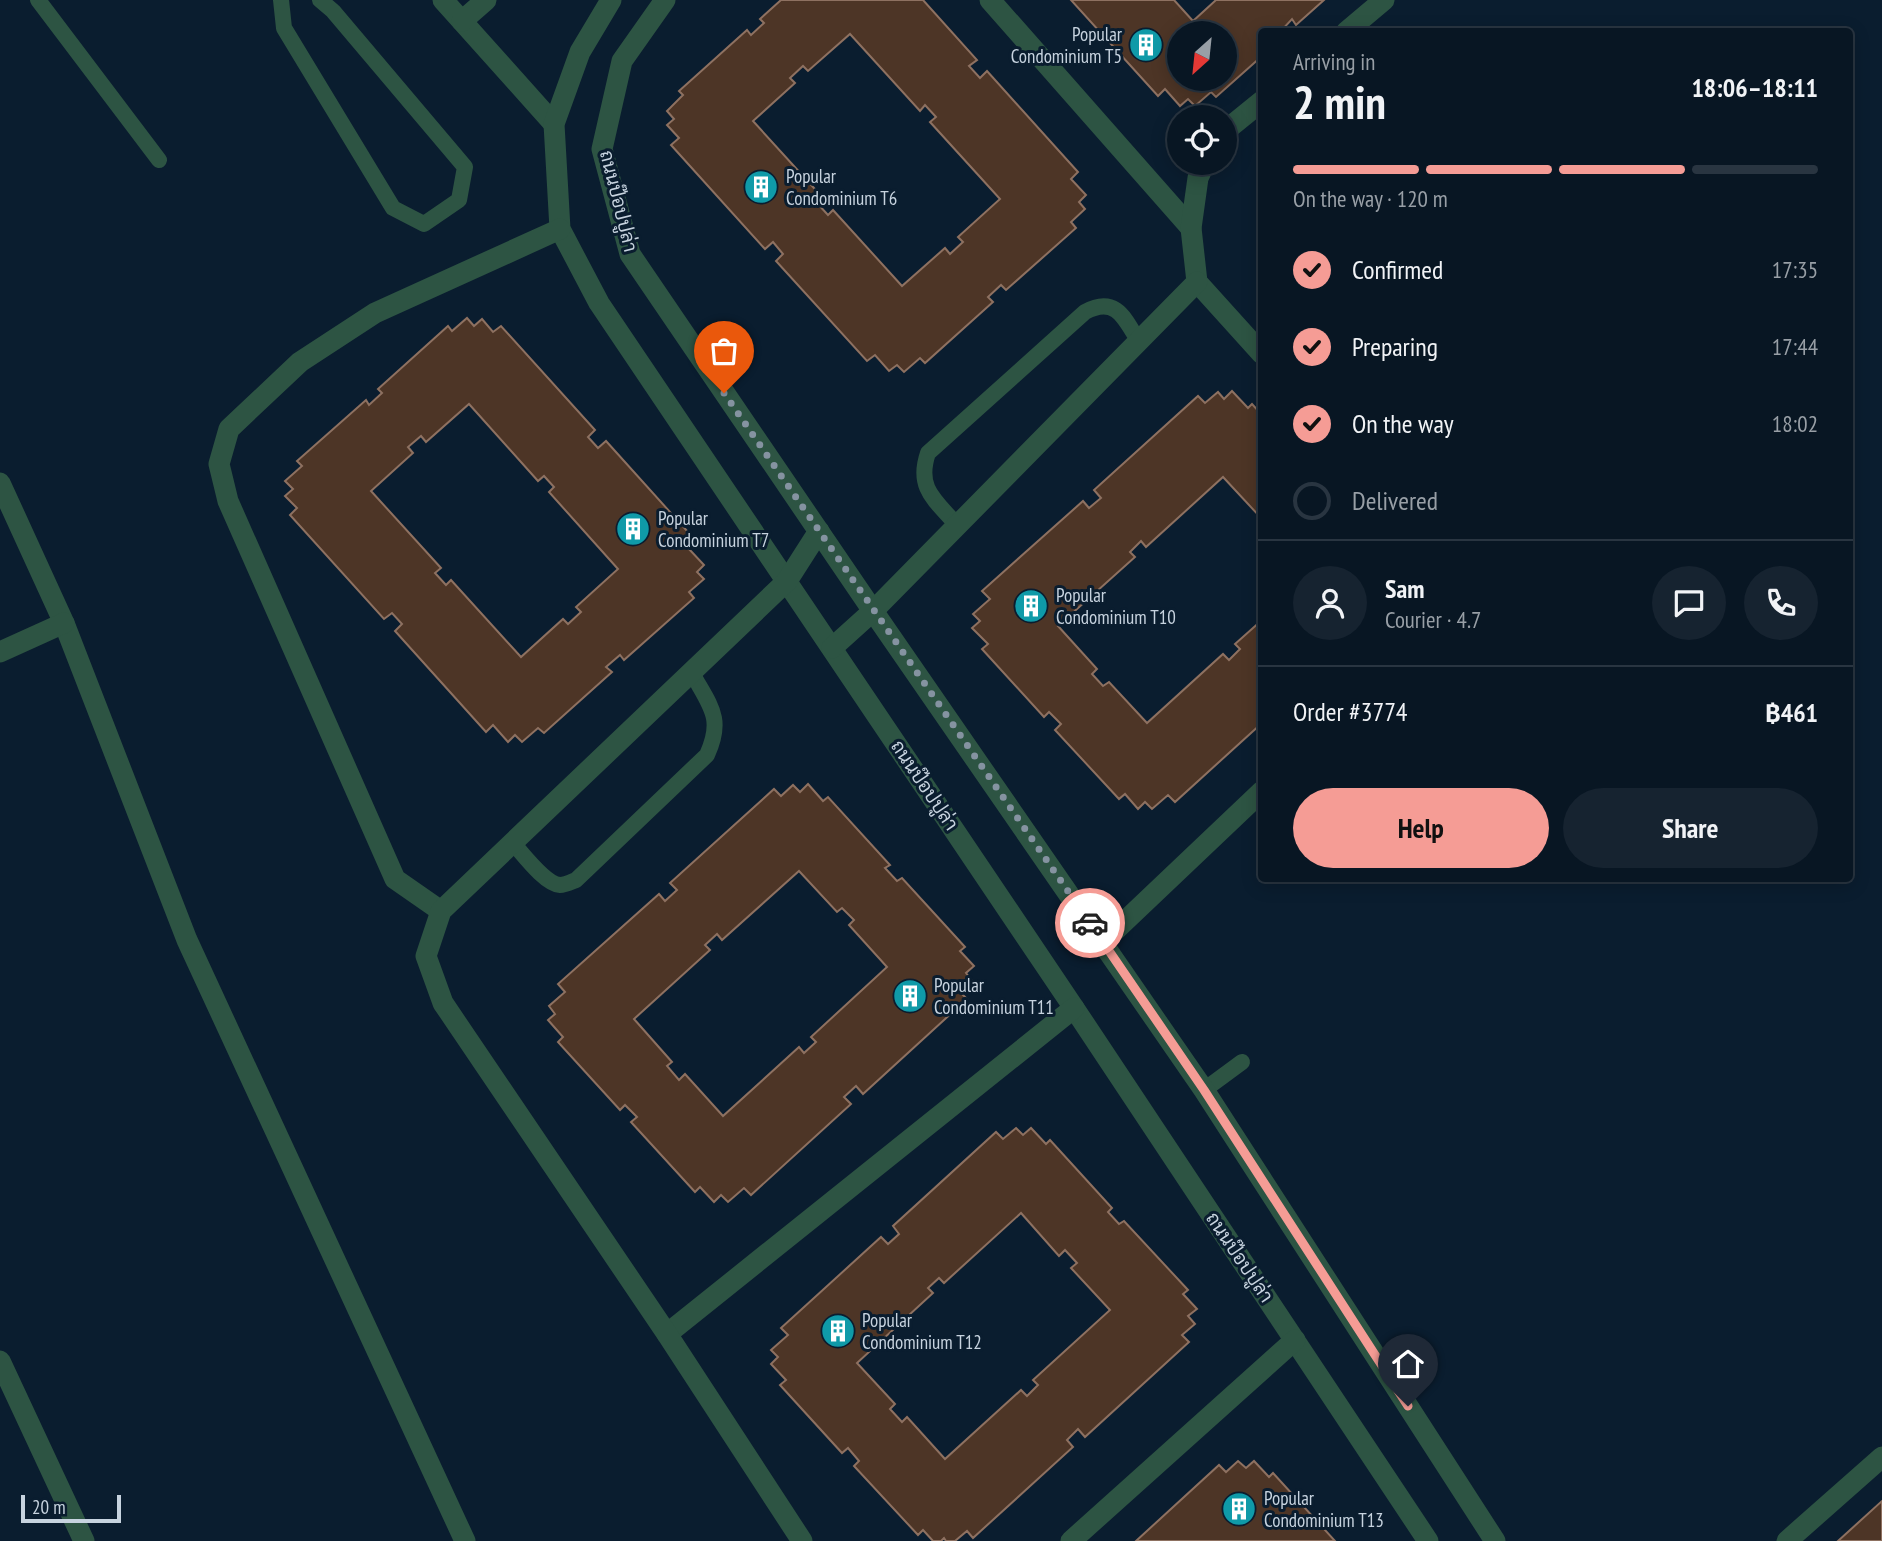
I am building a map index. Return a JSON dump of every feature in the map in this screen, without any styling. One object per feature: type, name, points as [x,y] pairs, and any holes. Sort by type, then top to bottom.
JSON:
[{"type":"street","points":[[443,0],[554,124]]},
{"type":"street","points":[[462,20],[486,0]]},
{"type":"street","name":"ถนนป๊อปปูล่า","points":[[611,0],[580,52],[554,124],[560,229],[599,303],[1074,1008],[1428,1541]]},
{"type":"street","name":"ถนนป๊อปปูล่า","points":[[665,0],[622,61],[602,149],[630,254],[1204,1090],[1495,1541]]},
{"type":"street","points":[[990,0],[1191,228]]},
{"type":"street","points":[[1351,28],[1384,0]]},
{"type":"street","points":[[1237,121],[1258,104]]},
{"type":"street","points":[[1199,175],[1191,228],[1197,282],[1258,350]]},
{"type":"street","points":[[441,911],[395,879],[228,501],[219,464],[229,429],[299,362],[375,313],[560,229]]},
{"type":"street","points":[[832,648],[873,611],[1197,282]]},
{"type":"street","points":[[0,483],[64,623],[187,940],[465,1541]]},
{"type":"street","points":[[802,1541],[667,1334],[443,1003],[426,956],[441,911],[787,581],[818,531]]},
{"type":"street","points":[[0,652],[64,623]]},
{"type":"street","points":[[1103,942],[1258,795]]},
{"type":"street","points":[[667,1334],[1074,1008]]},
{"type":"street","points":[[1071,1541],[1295,1340]]},
{"type":"street","points":[[0,1361],[84,1541]]},
{"type":"street","points":[[1787,1541],[1882,1457]]},
{"type":"lane","points":[[38,0],[159,160]]},
{"type":"lane","points":[[281,0],[284,29],[393,208],[424,224],[459,200],[465,167],[333,11],[320,0]]},
{"type":"lane","points":[[956,524],[930,494],[924,481],[923,469],[928,453],[1084,312],[1097,305],[1109,306],[1122,315],[1139,342]]},
{"type":"lane","points":[[513,843],[553,884],[562,885],[576,880],[706,755],[716,736],[715,715],[692,673]]},
{"type":"lane","points":[[1204,1090],[1242,1062]]},
{"type":"building","name":"Popular Condominium T6","points":[[781,0],[923,0],[977,60],[969,66],[980,78],[987,71],[1078,172],[1071,179],[1086,195],[1079,202],[1085,209],[1071,222],[1076,228],[1006,290],[1001,285],[988,297],[993,302],[925,363],[920,358],[904,372],[897,365],[889,371],[875,355],[867,361],[776,261],[783,254],[773,242],[765,249],[671,145],[679,138],[667,125],[674,119],[667,111],[683,95],[679,91],[747,30],[751,35],[764,23],[760,19]],"holes":[[[850,34],[920,111],[925,105],[936,117],[930,122],[1000,199],[958,237],[963,242],[950,254],[945,248],[902,286],[833,210],[828,215],[817,203],[823,198],[753,121],[795,83],[790,78],[803,66],[808,71]]]},
{"type":"building","name":"Popular Condominium T5","points":[[1071,0],[1174,0],[1193,21],[1167,21],[1167,91],[1223,91],[1216,97],[1211,92],[1196,105],[1188,99],[1179,105],[1165,89],[1158,96]]},
{"type":"building","name":"Popular Condominium T5","points":[[1216,0],[1324,0],[1296,25],[1292,19],[1284,28],[1258,28],[1258,60],[1237,78],[1237,21],[1193,21]]},
{"type":"building","name":"Popular Condominium T7","points":[[467,318],[474,326],[482,319],[493,332],[501,326],[595,430],[588,437],[598,448],[606,441],[697,542],[689,549],[704,565],[697,572],[704,579],[689,592],[694,598],[624,660],[620,655],[606,667],[612,672],[544,733],[538,728],[522,742],[515,735],[508,742],[493,725],[486,732],[395,631],[402,624],[392,613],[384,619],[290,515],[297,508],[285,496],[293,489],[285,481],[302,466],[297,461],[366,400],[369,405],[382,393],[378,389],[448,326],[452,331]],"holes":[[[469,404],[538,481],[544,476],[554,487],[549,492],[618,569],[576,607],[581,612],[568,624],[563,619],[521,657],[451,580],[446,585],[435,573],[441,568],[371,491],[413,453],[408,447],[421,436],[426,442]]]},
{"type":"building","name":"Popular Condominium T10","points":[[1232,391],[1248,408],[1252,404],[1258,411],[1258,515],[1223,477],[1146,547],[1141,541],[1130,552],[1135,557],[1058,626],[1097,669],[1092,674],[1103,686],[1109,682],[1147,723],[1223,654],[1229,660],[1240,649],[1235,644],[1258,624],[1258,727],[1175,802],[1168,795],[1152,809],[1145,802],[1138,809],[1125,794],[1119,799],[1055,730],[1061,724],[1049,712],[1044,717],[982,649],[988,644],[972,628],[980,621],[973,614],[990,599],[982,591],[1083,501],[1089,508],[1101,498],[1094,490],[1198,396],[1205,403],[1218,392],[1224,399]]},
{"type":"building","name":"Popular Condominium T11","points":[[808,784],[823,801],[828,797],[890,865],[885,868],[897,881],[902,878],[965,947],[960,951],[974,966],[966,973],[972,981],[960,992],[967,999],[863,1094],[856,1086],[844,1097],[851,1104],[751,1195],[744,1188],[728,1202],[721,1195],[714,1202],[700,1187],[695,1192],[631,1122],[637,1117],[625,1105],[620,1110],[558,1042],[563,1037],[548,1020],[555,1014],[549,1006],[565,992],[558,984],[659,894],[665,901],[677,890],[670,883],[774,789],[781,796],[793,785],[800,792]],"holes":[[[799,871],[837,912],[842,908],[854,920],[849,925],[887,967],[811,1037],[816,1042],[804,1053],[799,1047],[723,1116],[685,1074],[679,1080],[667,1066],[672,1062],[634,1019],[710,950],[705,945],[717,934],[722,940]]]},
{"type":"building","name":"Popular Condominium T12","points":[[1016,1128],[1023,1135],[1031,1128],[1046,1144],[1050,1140],[1112,1208],[1108,1212],[1119,1224],[1124,1221],[1188,1290],[1183,1294],[1197,1309],[1188,1316],[1195,1324],[1182,1335],[1189,1342],[1085,1437],[1078,1429],[1067,1440],[1073,1447],[973,1538],[967,1531],[955,1541],[946,1541],[944,1538],[941,1541],[933,1541],[923,1530],[918,1535],[854,1466],[859,1461],[848,1448],[842,1453],[780,1385],[786,1380],[771,1364],[778,1357],[771,1350],[788,1335],[781,1328],[881,1237],[888,1244],[899,1234],[893,1226],[996,1132],[1003,1139]],"holes":[[[1021,1213],[1059,1256],[1065,1250],[1077,1263],[1071,1268],[1110,1310],[1033,1380],[1038,1385],[1027,1396],[1021,1390],[945,1459],[907,1417],[902,1422],[890,1409],[895,1404],[857,1363],[933,1293],[928,1288],[939,1278],[944,1283]]]},
{"type":"building","name":"Popular Condominium T13","points":[[1238,1461],[1246,1468],[1254,1461],[1269,1477],[1273,1473],[1335,1541],[1136,1541],[1219,1465],[1226,1472]]},
{"type":"building","points":[[1882,1501],[1882,1541],[1838,1541]]},
{"type":"way so far","points":[[724,393],[1090,923]]},
{"type":"place","name":"Popular Condominium T5","points":[[1146,45]]},
{"type":"place","name":"Popular Condominium T6","points":[[761,187]]},
{"type":"place","name":"Popular Condominium T7","points":[[633,529]]},
{"type":"place","name":"Popular Condominium T10","points":[[1031,606]]},
{"type":"place","name":"Popular Condominium T11","points":[[910,996]]},
{"type":"place","name":"Popular Condominium T12","points":[[838,1331]]},
{"type":"place","name":"Popular Condominium T13","points":[[1239,1509]]},
{"type":"route","points":[[1090,923],[1204,1090],[1408,1406]]}]
